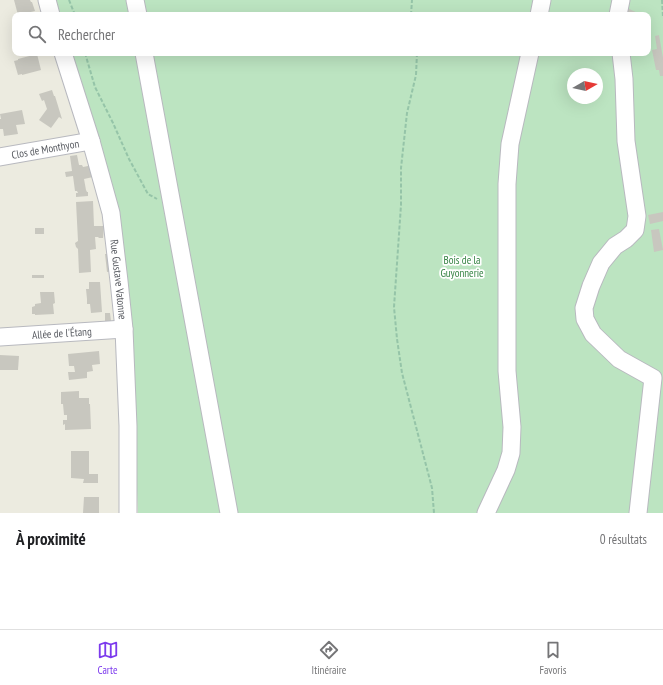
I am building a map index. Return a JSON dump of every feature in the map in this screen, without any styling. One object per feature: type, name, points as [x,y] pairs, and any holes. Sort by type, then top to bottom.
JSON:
[{"type":"street","points":[[47,0],[51,12]]},
{"type":"street","points":[[135,0],[137,12]]},
{"type":"street","points":[[539,12],[542,0]]},
{"type":"street","points":[[619,12],[621,0]]},
{"type":"street","name":"Rue Gustave Vatonne","points":[[64,56],[91,141],[110,213],[124,329],[128,426],[128,513]]},
{"type":"street","points":[[145,56],[229,513]]},
{"type":"street","points":[[486,513],[506,470],[511,453],[512,427],[507,370],[507,184],[510,144],[529,56]]},
{"type":"street","points":[[621,56],[624,79],[626,142],[637,216],[635,230],[626,239],[615,246],[601,263],[591,286],[584,308],[585,319],[593,334],[619,359],[653,378],[638,513]]},
{"type":"street","name":"Clos de Monthyon","points":[[0,158],[91,141]]},
{"type":"street","name":"Allée de l'Étang","points":[[0,337],[124,329]]},
{"type":"path","points":[[70,0],[73,12]]},
{"type":"path","points":[[411,12],[412,0]]},
{"type":"path","points":[[662,0],[663,17]]},
{"type":"path","points":[[86,56],[94,87],[148,194],[160,201],[172,203]]},
{"type":"path","points":[[417,56],[416,75],[407,113],[401,168],[401,205],[394,307],[402,373],[432,488],[434,513]]},
{"type":"green space","points":[[52,0],[129,0],[131,12],[56,12]]},
{"type":"green space","name":"Bois de la Guyonnerie","points":[[139,0],[663,0],[663,513],[233,513],[149,56],[651,56],[651,12],[141,12]]},
{"type":"green space","points":[[69,56],[140,56],[225,513],[138,513],[131,373],[113,203]]},
{"type":"building","points":[[14,0],[30,0],[32,2],[35,11],[17,12]]},
{"type":"building","points":[[627,8],[636,12],[625,12]]},
{"type":"building","points":[[659,35],[663,58],[663,76],[660,76],[659,70],[656,70],[652,50],[657,49],[655,36]]},
{"type":"building","points":[[29,56],[38,56],[41,70],[18,75],[14,61]]},
{"type":"building","points":[[52,90],[62,119],[59,117],[51,128],[39,120],[47,109],[44,100],[42,101],[39,94]]},
{"type":"building","points":[[22,110],[25,124],[16,125],[18,134],[4,136],[3,129],[0,129],[0,114]]},
{"type":"building","points":[[77,155],[79,165],[82,165],[83,167],[93,165],[93,177],[84,179],[88,196],[76,197],[76,193],[78,193],[75,191],[73,176],[66,177],[65,172],[72,171],[70,156]]},
{"type":"building","points":[[93,201],[94,226],[104,226],[103,238],[95,237],[96,249],[90,250],[91,272],[79,273],[78,249],[75,243],[78,241],[76,202]]},
{"type":"building","points":[[663,212],[663,221],[650,224],[648,215]]},
{"type":"building","points":[[35,228],[44,228],[44,234],[35,234]]},
{"type":"building","points":[[659,229],[663,250],[654,252],[651,230]]},
{"type":"building","points":[[105,254],[112,254],[113,271],[107,272]]},
{"type":"building","points":[[32,275],[44,275],[44,278],[32,278]]},
{"type":"building","points":[[89,282],[100,282],[102,312],[91,313],[90,304],[87,304],[86,289],[89,289]]},
{"type":"building","points":[[40,292],[54,292],[54,314],[32,314],[32,307],[35,306],[35,304],[41,303]]},
{"type":"building","points":[[105,313],[110,313],[111,321],[105,321]]},
{"type":"building","points":[[99,351],[100,364],[92,365],[93,371],[87,372],[87,378],[69,380],[68,372],[75,372],[74,366],[69,366],[68,354]]},
{"type":"building","points":[[0,355],[19,356],[18,370],[0,370]]},
{"type":"building","points":[[79,391],[79,398],[89,398],[91,429],[65,430],[63,420],[67,420],[67,415],[64,415],[63,404],[61,404],[61,392]]},
{"type":"building","points":[[71,451],[89,451],[89,474],[98,474],[98,483],[83,483],[84,479],[71,478]]},
{"type":"building","points":[[84,497],[99,497],[99,513],[83,513]]}]
